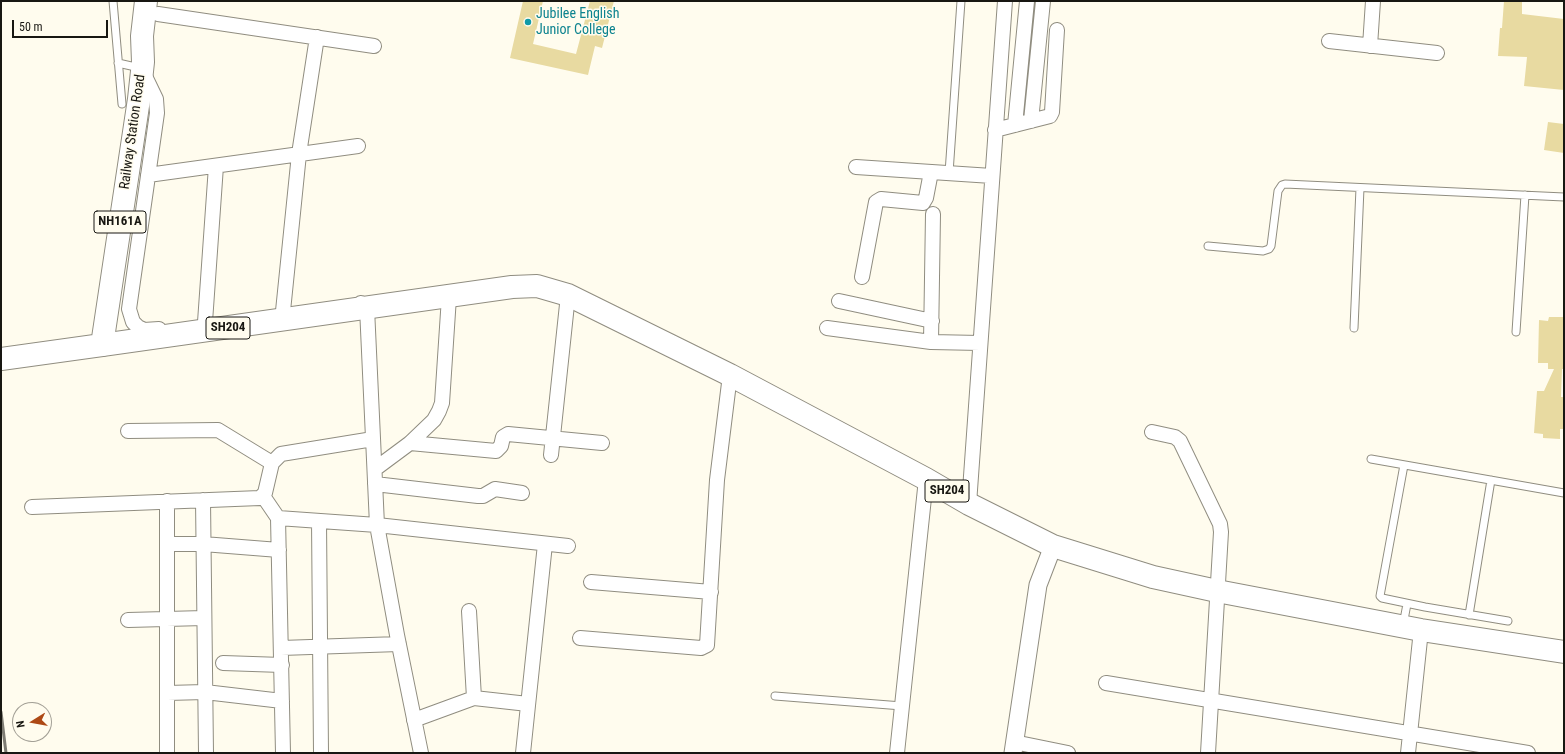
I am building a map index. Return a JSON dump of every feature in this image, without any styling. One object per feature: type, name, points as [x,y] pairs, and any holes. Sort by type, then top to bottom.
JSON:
[{"type":"main road","name":"Railway Station Road","points":[[102,345],[130,101],[142,65],[142,36],[155,5]]},
{"type":"main road","name":"SH204","points":[[102,345],[512,288],[537,286],[568,295],[730,375],[926,479],[969,504],[1053,546],[1153,577],[1217,591],[1412,629],[1564,652]]},
{"type":"main road","points":[[1,359],[102,345]]},
{"type":"street","points":[[969,504],[1005,1]]},
{"type":"street","points":[[1015,125],[1027,1]]},
{"type":"street","points":[[1031,121],[1043,1]]},
{"type":"street","points":[[1370,46],[1373,1]]},
{"type":"street","points":[[155,5],[317,37],[374,46]]},
{"type":"street","points":[[995,130],[1050,116],[1052,112],[1057,30]]},
{"type":"street","points":[[283,311],[298,154],[317,37]]},
{"type":"street","points":[[1329,41],[1437,53]]},
{"type":"street","points":[[142,65],[156,99],[157,106],[129,308],[130,316],[133,322],[144,330],[283,311],[358,303],[361,309],[373,439],[377,525],[421,753]]},
{"type":"street","points":[[148,175],[358,146]]},
{"type":"street","points":[[205,322],[216,166]]},
{"type":"street","points":[[856,167],[992,176]]},
{"type":"street","points":[[862,277],[876,202],[881,199],[923,203],[926,198],[931,172]]},
{"type":"street","points":[[931,342],[933,214]]},
{"type":"street","points":[[551,455],[568,295]]},
{"type":"street","points":[[375,469],[410,443],[434,420],[442,403],[449,297]]},
{"type":"street","points":[[839,301],[932,320]]},
{"type":"street","points":[[827,328],[931,342],[980,343]]},
{"type":"street","points":[[580,638],[704,647],[707,645],[717,480],[730,375]]},
{"type":"street","points":[[128,430],[218,430],[272,463]]},
{"type":"street","points":[[1152,432],[1175,437],[1180,441],[1220,524],[1222,539],[1217,591],[1208,753]]},
{"type":"street","points":[[410,443],[496,451],[501,446],[503,437],[508,434],[602,443]]},
{"type":"street","points":[[283,753],[278,518],[263,496],[272,463],[280,454],[373,439]]},
{"type":"street","points":[[897,753],[926,479]]},
{"type":"street","points":[[375,484],[478,496],[483,496],[495,489],[522,493]]},
{"type":"street","points":[[32,507],[263,496]]},
{"type":"street","points":[[203,500],[206,753]]},
{"type":"street","points":[[167,501],[167,753]]},
{"type":"street","points":[[278,518],[377,525],[568,546]]},
{"type":"street","points":[[319,521],[321,753]]},
{"type":"street","points":[[167,544],[203,544],[279,550]]},
{"type":"street","points":[[523,753],[545,544]]},
{"type":"street","points":[[1053,546],[1038,585],[1013,748],[1068,753]]},
{"type":"street","points":[[591,582],[711,592]]},
{"type":"street","points":[[469,611],[474,698]]},
{"type":"street","points":[[128,620],[204,618]]},
{"type":"street","points":[[1408,753],[1410,732],[1412,629]]},
{"type":"street","points":[[281,648],[399,644]]},
{"type":"street","points":[[223,663],[282,665]]},
{"type":"street","points":[[1106,682],[1528,753]]},
{"type":"street","points":[[167,693],[205,692],[282,701]]},
{"type":"street","points":[[414,720],[474,698],[528,704]]},
{"type":"lane","points":[[113,1],[118,63],[130,101]]},
{"type":"lane","points":[[948,173],[961,1]]},
{"type":"lane","points":[[118,63],[142,65]]},
{"type":"lane","points":[[1208,246],[1263,251],[1269,249],[1271,246],[1278,191],[1282,185],[1564,197]]},
{"type":"lane","points":[[1354,328],[1360,188]]},
{"type":"lane","points":[[1516,332],[1525,195]]},
{"type":"lane","points":[[1371,459],[1564,493]]},
{"type":"lane","points":[[1404,465],[1379,593],[1382,598],[1407,604],[1508,621]]},
{"type":"lane","points":[[1470,615],[1491,480]]},
{"type":"lane","points":[[1407,604],[1412,629]]},
{"type":"lane","points":[[776,696],[902,706]]},
{"type":"building","name":"Jubilee English Junior College","points":[[523,1],[543,1],[533,44],[576,54],[590,1],[614,1],[602,48],[595,46],[588,75],[510,58]]},
{"type":"building","points":[[1504,1],[1522,1],[1522,14],[1564,19],[1564,90],[1524,86],[1527,57],[1498,56]]},
{"type":"building","points":[[1548,122],[1564,124],[1564,153],[1544,150]]},
{"type":"building","points":[[1549,317],[1564,317],[1564,369],[1562,369],[1561,397],[1564,397],[1564,429],[1560,429],[1560,439],[1543,438],[1543,434],[1534,433],[1537,391],[1544,391],[1554,369],[1548,369],[1548,363],[1538,363],[1539,320],[1548,321]]},
{"type":"railway","points":[[1,712],[6,753]]},
{"type":"place","name":"Jubilee English Junior College","points":[[528,22]]}]
